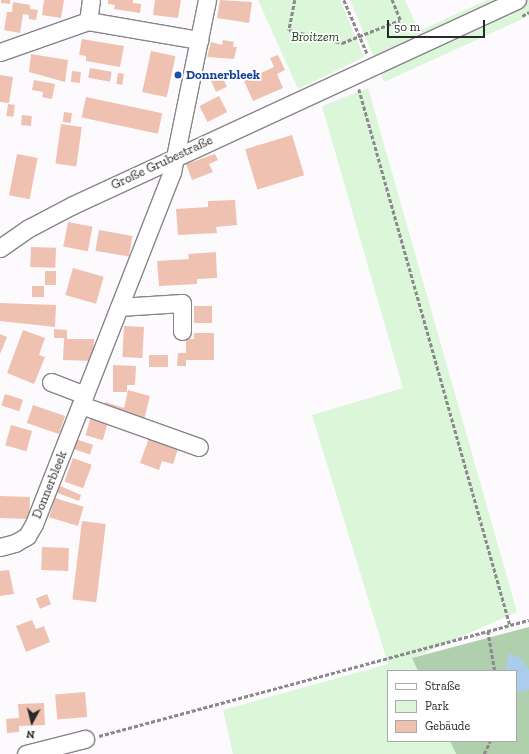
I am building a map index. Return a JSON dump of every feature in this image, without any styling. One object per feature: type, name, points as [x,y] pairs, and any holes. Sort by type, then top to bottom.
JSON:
[{"type":"street","points":[[88,21],[91,0]]},
{"type":"street","name":"Donnerbleek","points":[[0,547],[15,543],[27,536],[34,524],[172,172],[207,0]]},
{"type":"street","name":"Große Grubestraße","points":[[0,248],[49,216],[517,0]]},
{"type":"street","points":[[0,52],[88,21],[199,40]]},
{"type":"street","points":[[119,307],[182,303],[182,331]]},
{"type":"street","points":[[51,382],[83,400],[200,447]]},
{"type":"street","points":[[26,754],[85,739]]},
{"type":"path","points":[[295,0],[288,30],[342,43],[400,20],[392,0]]},
{"type":"path","points":[[344,0],[374,66]]},
{"type":"path","points":[[354,75],[510,625]]},
{"type":"path","points":[[85,739],[529,620]]},
{"type":"path","points":[[488,631],[495,670]]},
{"type":"path","points":[[484,754],[490,742]]},
{"type":"green space","name":"Broitzem","points":[[258,0],[340,0],[364,57],[298,89]]},
{"type":"green space","points":[[350,0],[405,0],[419,31],[487,0],[529,0],[529,16],[384,82]]},
{"type":"green space","points":[[368,88],[517,612],[413,658],[418,670],[387,670],[387,742],[450,742],[456,754],[233,754],[223,710],[388,664],[312,415],[403,388],[322,106]]},
{"type":"green space","points":[[529,627],[529,754],[456,754],[450,742],[517,742],[517,670],[418,670],[412,658]]},
{"type":"water","points":[[508,653],[521,658],[529,670],[529,689],[517,692],[517,670],[506,670]]},
{"type":"building","points":[[1,0],[10,0],[10,4],[1,3]]},
{"type":"building","points":[[44,0],[64,0],[61,18],[42,15]]},
{"type":"building","points":[[108,0],[133,0],[133,3],[141,4],[140,13],[114,9],[115,5],[108,4]]},
{"type":"building","points":[[155,0],[181,0],[178,18],[153,15]]},
{"type":"building","points":[[220,0],[252,2],[249,23],[217,18]]},
{"type":"building","points":[[13,2],[30,5],[30,9],[38,10],[36,20],[29,19],[29,15],[23,14],[20,33],[4,30],[7,12],[12,12]]},
{"type":"building","points":[[82,39],[124,46],[120,67],[86,61],[86,56],[79,55]]},
{"type":"building","points":[[223,40],[234,42],[233,47],[237,47],[234,59],[207,57],[211,42],[222,45]]},
{"type":"building","points":[[151,51],[175,56],[167,97],[142,92]]},
{"type":"building","points":[[31,54],[68,60],[65,82],[29,72]]},
{"type":"building","points":[[278,55],[285,70],[277,74],[283,88],[253,101],[244,81],[274,67],[270,58]]},
{"type":"building","points":[[90,68],[112,72],[110,82],[88,78]]},
{"type":"building","points":[[72,71],[81,72],[80,83],[71,82]]},
{"type":"building","points":[[118,73],[124,74],[122,85],[116,84]]},
{"type":"building","points":[[221,74],[227,87],[216,92],[210,79]]},
{"type":"building","points":[[0,75],[13,77],[9,103],[0,102]]},
{"type":"building","points":[[34,80],[55,84],[52,99],[42,97],[43,92],[32,90]]},
{"type":"building","points":[[219,96],[227,112],[208,122],[199,106]]},
{"type":"building","points":[[86,97],[162,113],[158,134],[82,118]]},
{"type":"building","points":[[8,104],[15,105],[13,117],[6,116]]},
{"type":"building","points":[[64,112],[72,113],[71,123],[63,122]]},
{"type":"building","points":[[22,115],[32,116],[31,126],[21,125]]},
{"type":"building","points":[[61,124],[82,127],[76,167],[55,164]]},
{"type":"building","points":[[292,135],[304,175],[257,189],[245,149]]},
{"type":"building","points":[[17,154],[38,158],[30,199],[9,195]]},
{"type":"building","points":[[215,154],[218,160],[209,164],[213,172],[192,180],[186,164]]},
{"type":"building","points":[[235,200],[237,225],[216,227],[217,233],[178,235],[176,209],[208,207],[208,201]]},
{"type":"building","points":[[68,222],[93,227],[88,251],[63,247]]},
{"type":"building","points":[[99,230],[132,236],[129,257],[95,251]]},
{"type":"building","points":[[31,247],[56,248],[55,268],[30,267]]},
{"type":"building","points":[[216,252],[217,278],[197,279],[197,284],[159,286],[157,261],[189,259],[188,254]]},
{"type":"building","points":[[73,268],[104,277],[96,304],[65,295]]},
{"type":"building","points":[[45,271],[56,271],[56,285],[45,285]]},
{"type":"building","points":[[32,286],[44,286],[44,297],[32,297]]},
{"type":"building","points":[[0,303],[56,305],[55,327],[0,321]]},
{"type":"building","points":[[194,306],[212,306],[212,323],[194,323]]},
{"type":"building","points":[[124,326],[144,327],[142,358],[122,357]]},
{"type":"building","points":[[54,329],[67,330],[67,339],[94,339],[93,361],[63,360],[64,338],[54,338]]},
{"type":"building","points":[[23,330],[45,338],[39,355],[45,357],[34,384],[7,373]]},
{"type":"building","points":[[194,333],[214,333],[214,360],[186,360],[186,366],[177,366],[178,353],[186,353],[186,339],[194,339]]},
{"type":"building","points":[[0,334],[7,337],[0,354]]},
{"type":"building","points":[[149,355],[168,355],[168,367],[149,367]]},
{"type":"building","points":[[113,365],[136,366],[135,385],[127,385],[127,392],[113,392]]},
{"type":"building","points":[[128,390],[150,396],[144,420],[103,408],[105,402],[124,408]]},
{"type":"building","points":[[5,394],[23,400],[19,411],[1,405]]},
{"type":"building","points":[[33,405],[65,416],[59,434],[27,423]]},
{"type":"building","points":[[91,416],[108,421],[103,440],[85,435]]},
{"type":"building","points":[[11,425],[32,431],[26,451],[5,445]]},
{"type":"building","points":[[149,438],[178,449],[173,464],[162,461],[159,470],[140,463]]},
{"type":"building","points":[[75,439],[93,445],[90,454],[72,449]]},
{"type":"building","points":[[73,458],[92,465],[83,488],[64,481]]},
{"type":"building","points":[[58,485],[81,495],[79,501],[55,492]]},
{"type":"building","points":[[0,496],[30,497],[29,519],[0,518]]},
{"type":"building","points":[[55,498],[84,507],[78,526],[49,517]]},
{"type":"building","points":[[82,521],[106,524],[96,602],[72,599]]},
{"type":"building","points":[[42,547],[69,548],[68,571],[41,570]]},
{"type":"building","points":[[9,570],[14,594],[0,596],[0,571]]},
{"type":"building","points":[[47,594],[51,604],[40,609],[36,598]]},
{"type":"building","points":[[32,620],[36,629],[44,626],[50,642],[26,652],[16,626]]},
{"type":"building","points":[[85,692],[87,717],[57,720],[55,695]]},
{"type":"building","points":[[44,703],[45,725],[19,726],[19,732],[7,733],[6,719],[19,718],[18,704]]},
{"type":"place","name":"Donnerbleek","points":[[178,75]]}]
